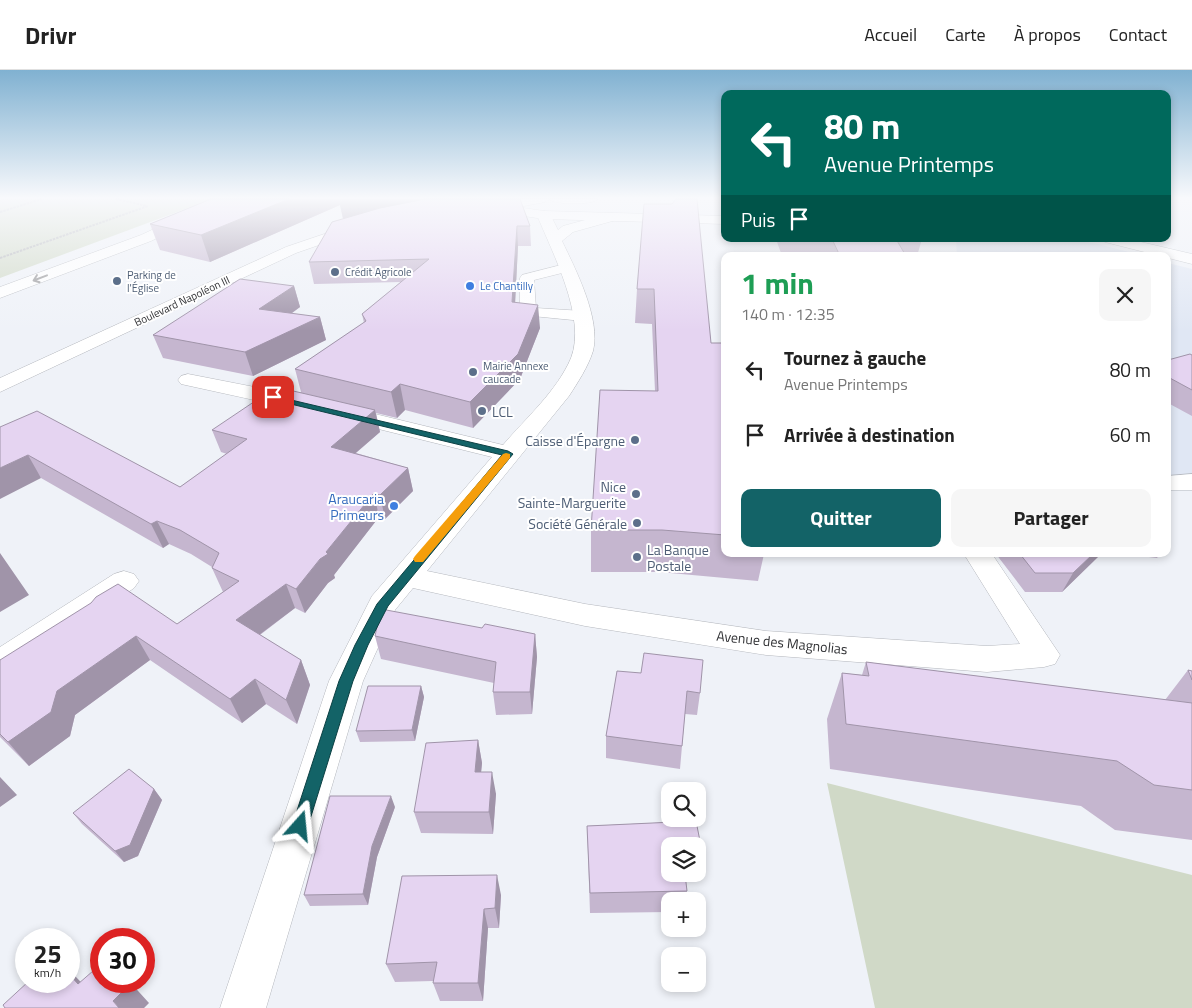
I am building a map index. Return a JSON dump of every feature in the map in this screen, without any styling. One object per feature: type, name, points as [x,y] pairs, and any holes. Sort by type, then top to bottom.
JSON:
[{"type":"street","points":[[0,293],[133,243]]},
{"type":"street","name":"Boulevard Napoléon III","points":[[0,386],[273,258],[312,243]]},
{"type":"street","points":[[243,1008],[346,681],[362,645],[384,604],[404,576],[508,454],[561,390],[575,370],[584,345],[583,316],[555,243]]},
{"type":"street","points":[[1125,243],[1163,252]]},
{"type":"street","points":[[1171,254],[1192,259]]},
{"type":"street","points":[[188,380],[290,401],[508,454]]},
{"type":"street","points":[[1171,483],[1192,482]]},
{"type":"street","name":"Avenue des Magnolias","points":[[404,576],[585,615],[766,643],[987,659],[1044,655],[980,557]]},
{"type":"street","points":[[0,662],[124,581]]},
{"type":"lane","points":[[565,268],[527,278],[528,312],[583,316]]},
{"type":"path","points":[[0,258],[43,243]]},
{"type":"shaded area","points":[[956,243],[1090,243],[1129,252],[957,252]]},
{"type":"shaded area","points":[[1171,264],[1192,269],[1192,478],[1171,479]]},
{"type":"green space","points":[[0,243],[95,243],[0,278]]},
{"type":"green space","points":[[827,783],[1192,875],[1192,1008],[875,1008]]},
{"type":"building","points":[[320,243],[516,243],[512,302],[538,305],[518,354],[470,402],[400,384],[391,392],[295,369],[366,321],[362,314],[429,259],[309,262]]},
{"type":"building","points":[[641,243],[701,243],[711,343],[721,343],[721,535],[662,530],[591,530],[600,390],[658,391],[654,289],[637,289]]},
{"type":"building","points":[[834,243],[898,243],[904,252],[838,252]]},
{"type":"building","points":[[240,279],[294,286],[259,309],[320,317],[245,352],[153,335]]},
{"type":"building","points":[[1192,355],[1192,390],[1171,379],[1171,359]]},
{"type":"building","points":[[276,387],[375,410],[331,447],[408,468],[380,495],[374,493],[326,552],[328,554],[320,559],[296,589],[286,584],[236,620],[301,660],[286,700],[255,679],[230,699],[136,636],[57,691],[51,712],[8,742],[0,734],[0,660],[118,584],[177,624],[239,581],[212,568],[219,553],[180,530],[157,521],[151,524],[28,455],[0,468],[0,427],[37,411],[180,487],[247,439],[212,430]]},
{"type":"building","points":[[1022,557],[1090,557],[1073,573],[1035,573]]},
{"type":"building","points":[[381,609],[482,628],[485,624],[535,634],[530,692],[493,692],[496,662],[375,636]]},
{"type":"building","points":[[644,653],[703,660],[700,693],[687,691],[682,746],[606,736],[617,671],[641,673]]},
{"type":"building","points":[[866,662],[1192,703],[1192,790],[1154,785],[1117,761],[846,724],[842,673],[869,676]]},
{"type":"building","points":[[1188,670],[1192,671],[1192,680]]},
{"type":"building","points":[[368,686],[421,686],[412,730],[356,731]]},
{"type":"building","points":[[478,740],[475,772],[492,772],[489,812],[414,812],[426,743]]},
{"type":"building","points":[[129,769],[154,789],[130,845],[115,851],[73,813]]},
{"type":"building","points":[[330,796],[391,796],[372,846],[363,894],[304,895]]},
{"type":"building","points":[[661,823],[661,827],[697,827],[699,837],[661,837],[661,882],[686,882],[687,891],[590,893],[587,826]]},
{"type":"building","points":[[497,875],[495,908],[484,909],[478,983],[433,983],[437,962],[386,964],[402,876]]},
{"type":"building","points":[[90,974],[90,993],[121,993],[113,1001],[119,1008],[5,1008],[3,1005],[16,993],[80,993],[80,982]]},
{"type":"slow traffic","points":[[419,559],[506,456]]},
{"type":"place","name":"Crédit Agricole","points":[[335,272]]},
{"type":"place","name":"Parking de l'Église","points":[[117,281]]},
{"type":"place","name":"Le Chantilly","points":[[470,286]]},
{"type":"place","name":"Mairie Annexe caucade","points":[[473,372]]},
{"type":"place","name":"LCL","points":[[482,411]]},
{"type":"place","name":"Caisse d'Épargne","points":[[635,440]]},
{"type":"place","name":"Nice Sainte-Marguerite","points":[[636,494]]},
{"type":"place","name":"Araucaria Primeurs","points":[[394,506]]},
{"type":"place","name":"Société Générale","points":[[637,523]]},
{"type":"place","name":"La Banque Postale","points":[[637,557]]},
{"type":"route","points":[[273,397],[508,454],[404,576],[384,604],[362,645],[346,681],[300,826]]}]
